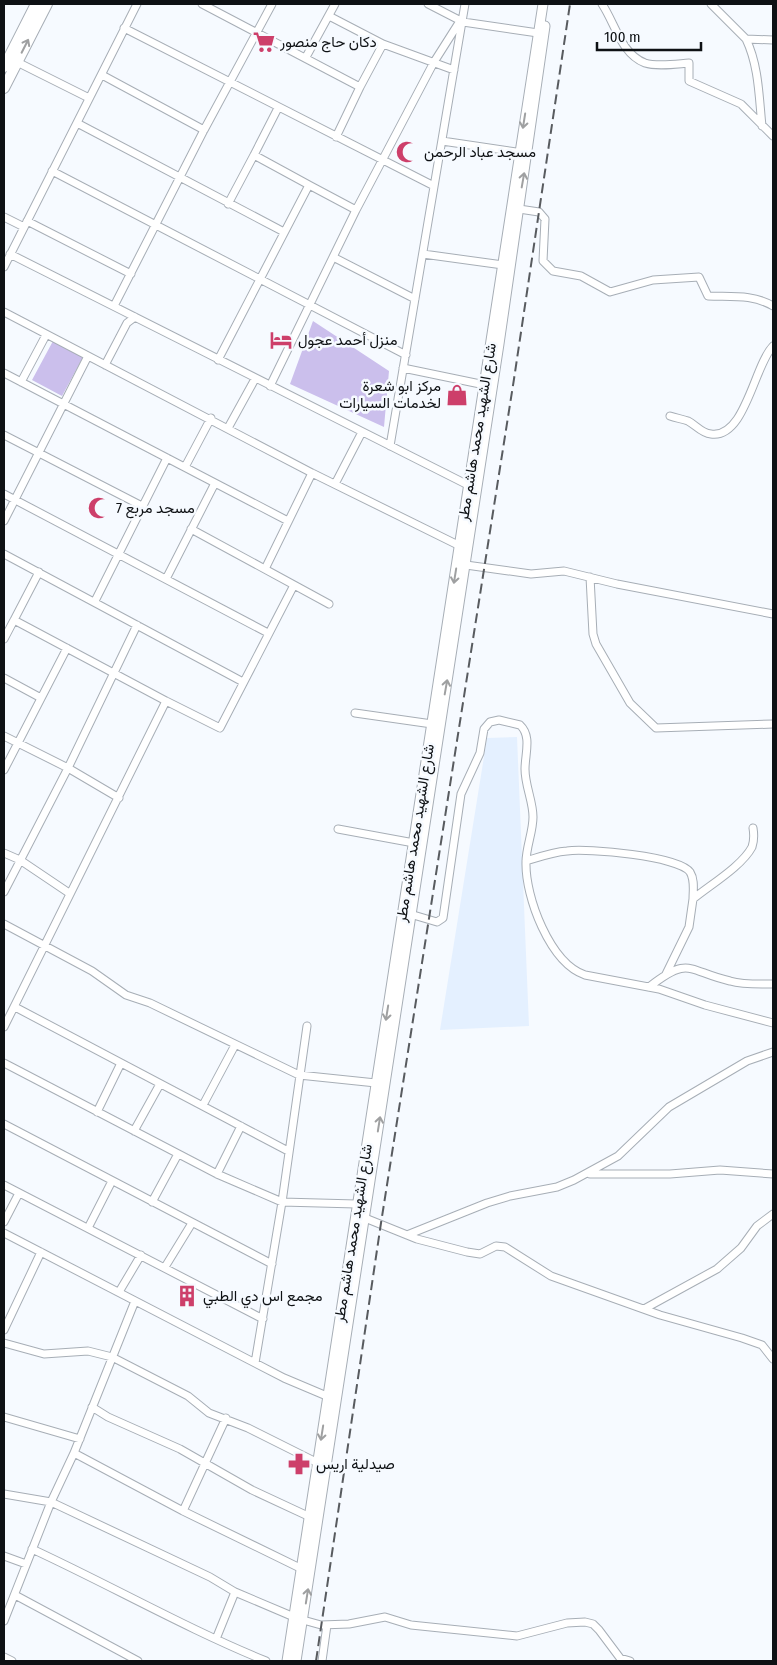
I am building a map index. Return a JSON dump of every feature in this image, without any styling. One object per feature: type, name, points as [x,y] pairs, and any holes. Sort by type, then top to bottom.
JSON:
[{"type":"highway","points":[[4,88],[8,62],[36,4]]},
{"type":"highway","points":[[8,62],[47,4]]},
{"type":"main road","name":"شارع الشهيد محمد هاشم مطر","points":[[287,1661],[298,1618],[360,1216],[356,1204],[414,842],[543,4]]},
{"type":"main road","name":"شارع الشهيد محمد هاشم مطر","points":[[296,1661],[302,1569],[328,1397],[360,1216],[466,565],[528,154],[548,4]]},
{"type":"street","points":[[4,267],[78,123],[136,4]]},
{"type":"street","points":[[202,4],[360,86]]},
{"type":"street","points":[[114,306],[204,130],[272,4]]},
{"type":"street","points":[[306,57],[335,4]]},
{"type":"street","points":[[428,4],[461,22],[538,33]]},
{"type":"street","points":[[390,446],[465,4]]},
{"type":"street","points":[[602,4],[622,42],[637,57],[646,63],[689,63],[689,81],[741,104],[773,136]]},
{"type":"street","points":[[711,4],[746,39],[752,52],[758,82],[762,126]]},
{"type":"street","points":[[329,16],[383,44],[454,70]]},
{"type":"street","points":[[270,386],[356,210],[434,62],[461,22]]},
{"type":"street","points":[[124,28],[434,186]]},
{"type":"street","points":[[746,39],[773,40]]},
{"type":"street","points":[[336,137],[360,86],[383,44]]},
{"type":"street","points":[[8,62],[89,98]]},
{"type":"street","points":[[102,75],[204,130]]},
{"type":"street","points":[[228,204],[278,108]]},
{"type":"street","points":[[78,123],[284,232]]},
{"type":"street","points":[[442,141],[528,154]]},
{"type":"street","points":[[254,155],[356,210]]},
{"type":"street","points":[[52,171],[406,355]]},
{"type":"street","points":[[218,360],[309,185]]},
{"type":"street","points":[[519,209],[539,212],[545,219],[543,261],[553,271],[581,276],[605,290],[615,292],[653,280],[700,278],[708,296],[739,296],[761,300],[773,306]]},
{"type":"street","points":[[4,217],[25,224],[131,274]]},
{"type":"street","points":[[10,254],[468,484]]},
{"type":"street","points":[[423,254],[503,265]]},
{"type":"street","points":[[333,257],[416,299]]},
{"type":"street","points":[[4,312],[211,418],[312,473],[460,546]]},
{"type":"street","points":[[105,364],[127,323],[135,317]]},
{"type":"street","points":[[22,382],[46,335]]},
{"type":"street","points":[[670,416],[690,422],[699,430],[711,434],[724,434],[732,429],[749,396],[760,363],[773,346]]},
{"type":"street","points":[[4,520],[37,452],[88,356]]},
{"type":"street","points":[[403,368],[485,385]]},
{"type":"street","points":[[4,373],[288,521]]},
{"type":"street","points":[[228,428],[255,378]]},
{"type":"street","points":[[186,467],[211,418]]},
{"type":"street","points":[[335,484],[362,432]]},
{"type":"street","points":[[4,434],[142,506]]},
{"type":"street","points":[[95,601],[167,458]]},
{"type":"street","points":[[265,568],[312,473]]},
{"type":"street","points":[[166,580],[215,483]]},
{"type":"street","points":[[4,494],[268,633]]},
{"type":"street","points":[[191,529],[329,604]]},
{"type":"street","points":[[4,554],[95,601],[243,682]]},
{"type":"street","points":[[466,565],[530,574],[564,571],[773,614]]},
{"type":"street","points":[[4,639],[39,572]]},
{"type":"street","points":[[590,577],[594,639],[630,703],[656,728],[773,724]]},
{"type":"street","points":[[14,620],[220,728],[294,585]]},
{"type":"street","points":[[4,892],[68,768],[137,625]]},
{"type":"street","points":[[4,770],[67,648]]},
{"type":"street","points":[[4,678],[41,698]]},
{"type":"street","points":[[4,1027],[166,701]]},
{"type":"street","points":[[355,713],[432,724]]},
{"type":"street","points":[[410,914],[437,922],[442,918],[461,794],[480,753],[484,729],[494,720],[520,725],[527,735],[526,785],[533,817],[526,861],[527,885],[531,901],[546,933],[568,967],[585,976],[649,987],[773,1023]]},
{"type":"street","points":[[4,736],[68,768],[119,798]]},
{"type":"street","points":[[338,828],[414,842]]},
{"type":"street","points":[[693,898],[726,874],[749,851],[753,845],[753,828]]},
{"type":"street","points":[[526,861],[558,852],[581,850],[671,862],[686,868],[691,873],[693,898],[689,927],[666,974]]},
{"type":"street","points":[[4,852],[20,860],[69,893]]},
{"type":"street","points":[[4,924],[92,971],[126,995],[150,1004],[299,1075],[376,1083]]},
{"type":"street","points":[[649,987],[666,974],[686,967],[733,982],[773,984]]},
{"type":"street","points":[[15,1007],[203,1105],[288,1152]]},
{"type":"street","points":[[255,1363],[282,1202],[307,1026]]},
{"type":"street","points":[[203,1105],[235,1045]]},
{"type":"street","points":[[407,1234],[487,1203],[557,1187],[587,1174],[618,1156],[669,1107],[747,1061],[773,1052]]},
{"type":"street","points":[[4,1063],[217,1174],[282,1202],[356,1204]]},
{"type":"street","points":[[97,1112],[121,1063]]},
{"type":"street","points":[[134,1131],[160,1084]]},
{"type":"street","points":[[4,1124],[272,1264]]},
{"type":"street","points":[[217,1174],[241,1126]]},
{"type":"street","points":[[152,1202],[178,1154]]},
{"type":"street","points":[[587,1174],[657,1174],[720,1170],[773,1174]]},
{"type":"street","points":[[88,1228],[112,1181]]},
{"type":"street","points":[[4,1185],[263,1319]]},
{"type":"street","points":[[4,1222],[19,1193]]},
{"type":"street","points":[[644,1309],[717,1268],[741,1248],[757,1226],[773,1214]]},
{"type":"street","points":[[360,1216],[407,1234],[467,1252],[480,1254],[496,1246],[506,1247],[542,1272],[644,1309],[762,1345],[773,1360]]},
{"type":"street","points":[[165,1267],[192,1222]]},
{"type":"street","points":[[4,1233],[255,1363],[309,1390],[328,1397]]},
{"type":"street","points":[[4,1330],[41,1252]]},
{"type":"street","points":[[119,1292],[141,1255]]},
{"type":"street","points":[[4,1621],[51,1502],[80,1439],[135,1301]]},
{"type":"street","points":[[4,1343],[44,1354],[88,1351],[112,1357],[188,1396],[209,1413],[226,1418],[318,1463]]},
{"type":"street","points":[[92,1407],[108,1417],[206,1462],[252,1490],[310,1517]]},
{"type":"street","points":[[4,1418],[80,1439]]},
{"type":"street","points":[[182,1511],[226,1418]]},
{"type":"street","points":[[74,1453],[182,1511],[302,1569]]},
{"type":"street","points":[[4,1494],[51,1502],[210,1577],[235,1592],[298,1618],[327,1625],[386,1617],[410,1625],[517,1636],[567,1623],[585,1622],[593,1624],[599,1630],[620,1658],[630,1661]]},
{"type":"street","points":[[32,1549],[107,1583],[216,1639],[266,1661]]},
{"type":"street","points":[[4,1556],[26,1564]]},
{"type":"street","points":[[216,1639],[235,1592]]},
{"type":"street","points":[[15,1595],[138,1661]]},
{"type":"street","points":[[322,1661],[327,1625]]},
{"type":"street","points":[[4,1657],[12,1661]]},
{"type":"shaded area","points":[[313,321],[389,371],[384,427],[290,384]]},
{"type":"shaded area","points":[[53,341],[83,357],[62,396],[32,380]]},
{"type":"shaded area","points":[[517,737],[529,1026],[440,1030],[487,738]]},
{"type":"railway","points":[[316,1661],[381,1223],[514,379],[570,4]]},
{"type":"place","name":"دكان حاج منصور","points":[[264,42]]},
{"type":"place","name":"مسجد عباد الرحمن","points":[[407,152]]},
{"type":"place","name":"منزل أحمد عجول","points":[[281,340]]},
{"type":"place","name":"مركز ابو شعرة لخدمات السيارات","points":[[457,395]]},
{"type":"place","name":"مسجد مربع 7","points":[[99,508]]},
{"type":"place","name":"مجمع اس دي الطبي","points":[[187,1296]]},
{"type":"place","name":"صيدلية اريس","points":[[299,1464]]}]
